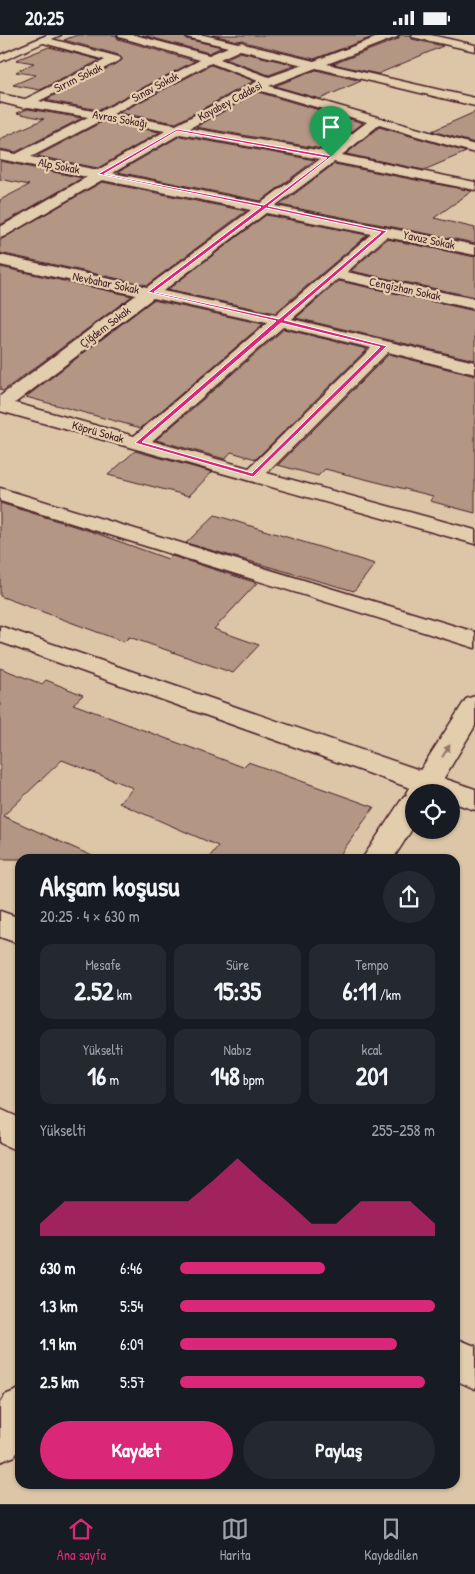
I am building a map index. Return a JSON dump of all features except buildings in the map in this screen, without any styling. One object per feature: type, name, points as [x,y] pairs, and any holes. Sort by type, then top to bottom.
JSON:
[{"type":"street","points":[[3,56],[56,35]]},
{"type":"street","points":[[123,35],[210,59],[263,83],[376,121],[475,149]]},
{"type":"street","points":[[190,35],[475,102]]},
{"type":"street","name":"Kayabey Caddesi","points":[[0,233],[177,130],[263,83],[393,35]]},
{"type":"street","points":[[416,35],[475,47]]},
{"type":"street","name":"Sırım Sokak","points":[[9,111],[115,59],[44,40]]},
{"type":"street","name":"Sınav Sokak","points":[[20,159],[210,59],[256,41]]},
{"type":"street","name":"Avras Sokağı","points":[[0,98],[331,157],[475,186]]},
{"type":"street","name":"Çiğdem Sokak","points":[[0,405],[265,207],[376,121]]},
{"type":"street","name":"Alp Sokak","points":[[0,155],[265,207]]},
{"type":"street","name":"Yavuz Sokak","points":[[265,207],[475,250]]},
{"type":"street","points":[[138,443],[384,231]]},
{"type":"street","name":"Nevbahar Sokak","points":[[0,260],[280,321],[475,368]]},
{"type":"street","name":"Cengizhan Sokak","points":[[335,274],[475,304]]},
{"type":"street","points":[[253,475],[384,346]]},
{"type":"street","name":"Köprü Sokak","points":[[0,405],[475,537]]},
{"type":"street","points":[[0,494],[475,640]]},
{"type":"street","points":[[0,635],[405,787]]},
{"type":"street","points":[[426,784],[475,705]]},
{"type":"street","points":[[460,798],[475,800]]},
{"type":"street","points":[[380,854],[405,816]]},
{"type":"street","points":[[0,923],[15,930]]},
{"type":"street","points":[[0,1125],[15,1133]]},
{"type":"street","points":[[460,1360],[475,1368]]},
{"type":"street","points":[[0,1441],[15,1418]]},
{"type":"route","points":[[331,157],[177,130],[100,174],[265,207],[384,231],[280,321],[384,346],[253,475],[138,443],[280,321],[150,292],[265,207],[331,157]]}]
